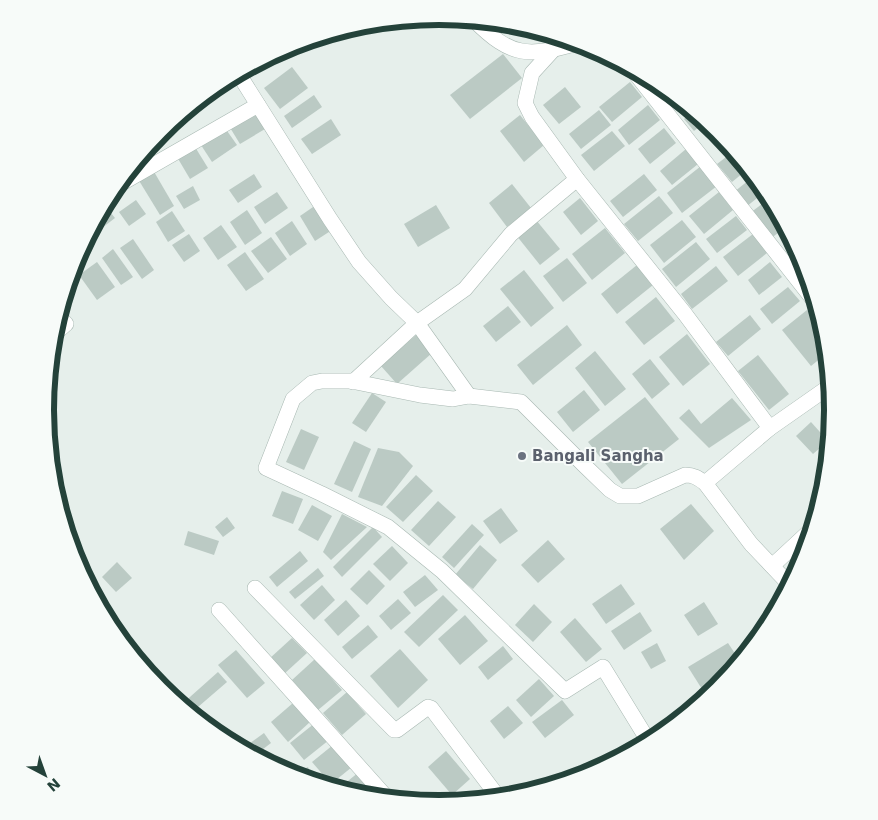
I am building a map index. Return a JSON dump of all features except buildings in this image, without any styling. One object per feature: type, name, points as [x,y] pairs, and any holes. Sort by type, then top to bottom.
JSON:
[{"type":"street","points":[[481,27],[490,36],[520,52],[532,53],[566,46]]},
{"type":"street","points":[[553,50],[532,73],[524,103],[532,118],[577,179],[685,314],[770,428]]},
{"type":"street","points":[[242,79],[330,220],[359,262],[417,323],[469,396]]},
{"type":"street","points":[[644,85],[805,289]]},
{"type":"street","points":[[134,176],[258,105]]},
{"type":"street","points":[[353,382],[417,323],[465,289],[511,234],[577,179]]},
{"type":"street","points":[[645,735],[603,667],[565,691],[442,571],[388,528],[266,468],[293,399],[312,383],[322,381],[353,382],[453,398],[469,396],[521,402],[610,490],[620,496],[638,496],[686,475],[692,475],[705,483],[751,544],[784,579]]},
{"type":"street","points":[[705,483],[770,428],[823,391]]},
{"type":"street","points":[[772,566],[803,538]]},
{"type":"street","points":[[255,588],[394,730],[397,730],[428,707],[431,708],[494,791]]},
{"type":"street","points":[[219,610],[381,791]]},
{"type":"place","name":"Bangali Sangha","points":[[522,456]]}]
